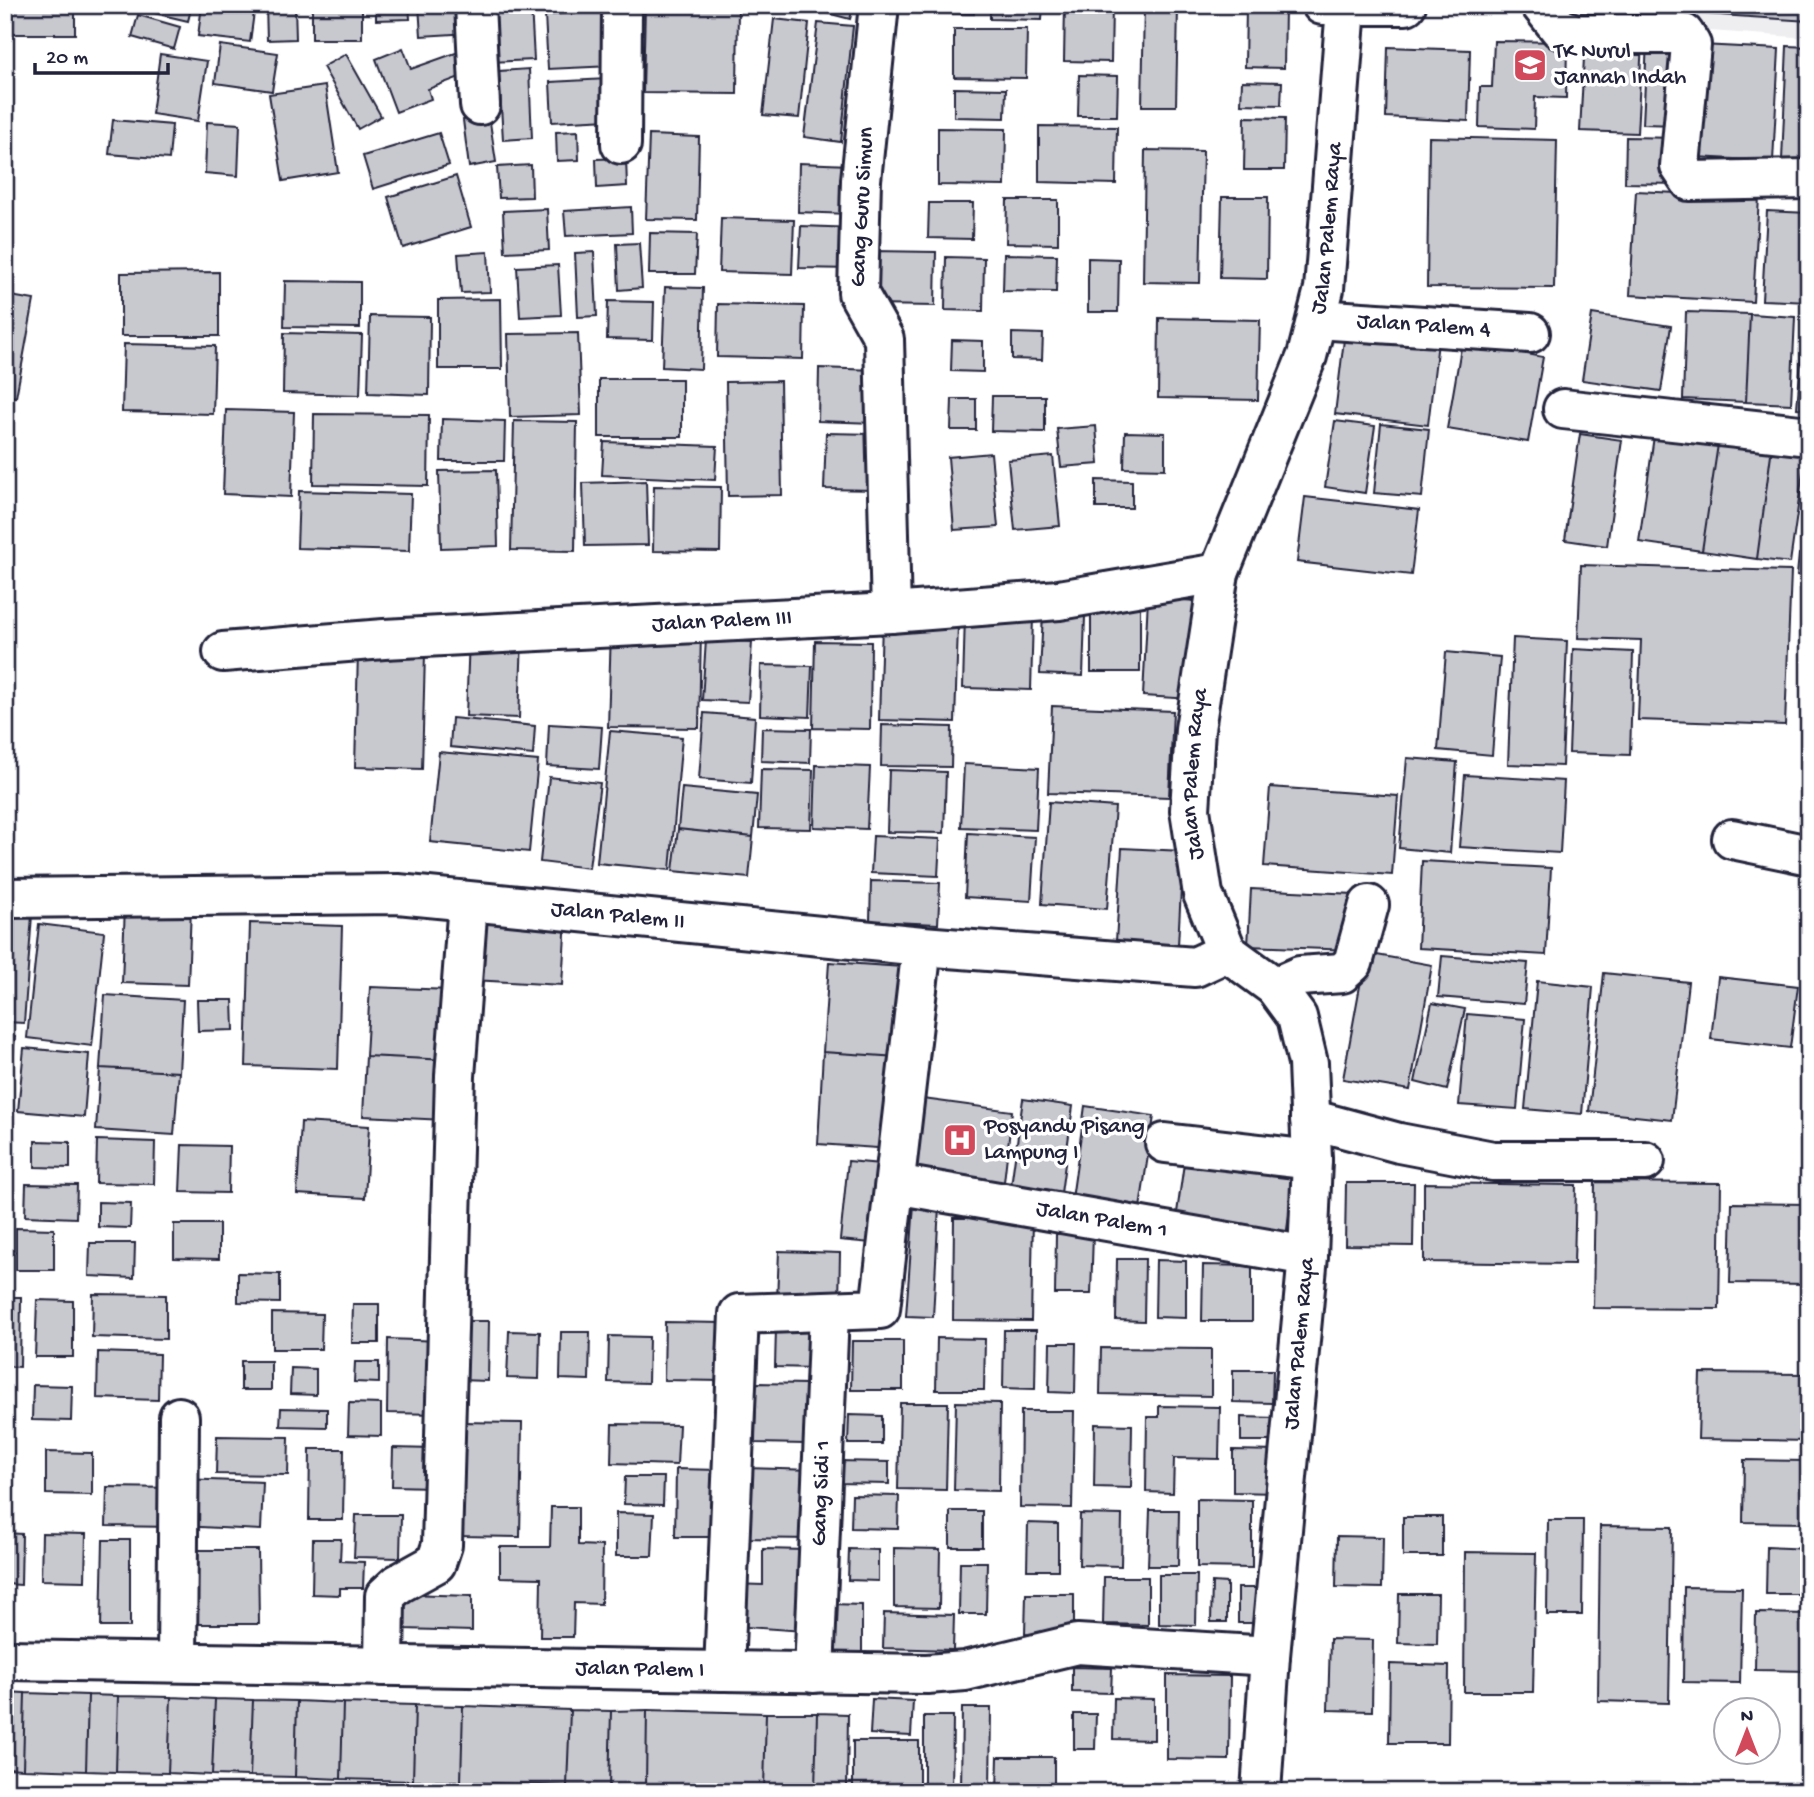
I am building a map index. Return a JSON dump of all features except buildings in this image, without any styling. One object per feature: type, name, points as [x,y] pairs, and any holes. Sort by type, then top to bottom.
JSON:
[{"type":"street","points":[[475,5],[480,105]]},
{"type":"street","points":[[621,144],[622,5]]},
{"type":"street","name":"Gang Guru Simun","points":[[879,5],[861,180],[858,293],[884,339],[891,613]]},
{"type":"street","name":"Jalan Palem Raya","points":[[1261,1792],[1270,1656],[1308,1256],[1312,1160],[1308,1063],[1297,1017],[1275,986],[1227,952],[1203,894],[1190,810],[1195,729],[1219,573],[1307,356],[1324,289],[1334,6],[1406,5]]},
{"type":"street","points":[[1541,5],[1560,29],[1576,34],[1684,34],[1691,45],[1681,166],[1690,181],[1809,179]]},
{"type":"street","name":"Jalan Palem 4","points":[[1317,319],[1530,334]]},
{"type":"street","points":[[1563,409],[1809,436]]},
{"type":"street","name":"Jalan Palem III","points":[[223,652],[384,639],[891,613],[1059,600],[1219,573]]},
{"type":"street","points":[[1732,839],[1809,855]]},
{"type":"street","name":"Jalan Palem II","points":[[5,898],[398,894],[922,946],[1195,967],[1227,952]]},
{"type":"street","points":[[384,1666],[385,1596],[398,1584],[436,1563],[442,1545],[455,1076],[468,902]]},
{"type":"street","points":[[1275,986],[1300,976],[1342,973],[1353,963],[1369,905]]},
{"type":"street","points":[[724,1671],[739,1314],[829,1313],[880,1309],[922,946]]},
{"type":"street","points":[[1310,1119],[1399,1143],[1493,1161],[1645,1161]]},
{"type":"street","points":[[1165,1143],[1312,1160]]},
{"type":"street","name":"Jalan Palem 1","points":[[895,1184],[1308,1256]]},
{"type":"street","name":"Gang Sidi 1","points":[[814,1672],[829,1313]]},
{"type":"street","points":[[177,1662],[179,1417]]},
{"type":"street","name":"Jalan Palem I","points":[[5,1660],[928,1674],[965,1671],[1077,1644],[1270,1656]]},
{"type":"shaded area","points":[[1569,5],[1809,5],[1809,38],[1568,21]]},
{"type":"place","name":"TK Nurul Jannah Indah","points":[[1530,65]]},
{"type":"place","name":"Posyandu Pisang Lampung I","points":[[960,1140]]}]
